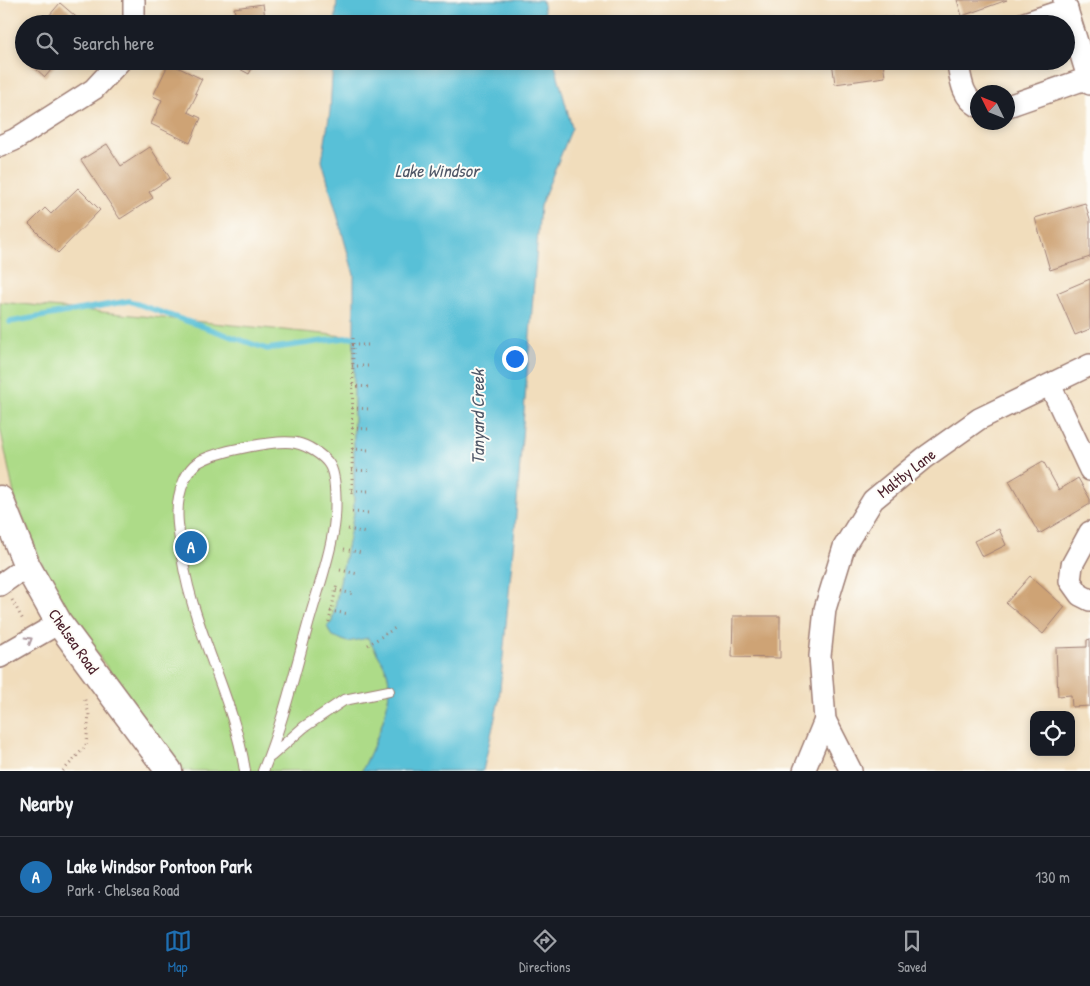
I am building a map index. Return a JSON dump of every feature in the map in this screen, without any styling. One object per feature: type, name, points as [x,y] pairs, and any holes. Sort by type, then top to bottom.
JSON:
[{"type":"street","points":[[134,0],[134,15]]},
{"type":"street","points":[[1042,15],[1066,4]]},
{"type":"street","points":[[1015,104],[1089,81],[1075,34]]},
{"type":"street","points":[[0,146],[14,140],[94,90],[112,70]]},
{"type":"street","points":[[959,70],[962,85],[970,101]]},
{"type":"street","name":"Maltby Lane","points":[[851,771],[825,720],[820,656],[825,609],[844,547],[873,500],[924,458],[979,419],[1090,365]]},
{"type":"street","points":[[1050,385],[1090,470]]},
{"type":"street","name":"Chelsea Road","points":[[0,499],[27,566],[59,623],[169,771]]},
{"type":"street","points":[[1090,532],[1072,565],[1070,581],[1080,595],[1090,600]]},
{"type":"street","points":[[4,589],[27,566]]},
{"type":"street","points":[[0,657],[59,623]]},
{"type":"street","name":"Maltby Lane","points":[[804,771],[825,720]]},
{"type":"lane","points":[[245,771],[234,726],[187,584],[180,550],[177,518],[179,498],[185,479],[195,464],[212,455],[270,443],[296,443],[314,451],[329,464],[336,492],[334,533],[279,731],[263,771]]},
{"type":"lane","points":[[268,758],[304,727],[344,700],[389,691]]},
{"type":"path","points":[[352,345],[371,345]]},
{"type":"path","points":[[352,366],[371,366]]},
{"type":"path","points":[[352,386],[370,387]]},
{"type":"path","points":[[352,408],[370,409]]},
{"type":"path","points":[[352,428],[369,429]]},
{"type":"path","points":[[352,449],[370,450]]},
{"type":"path","points":[[352,470],[370,471]]},
{"type":"path","points":[[352,491],[370,491]]},
{"type":"path","points":[[352,512],[370,513]]},
{"type":"path","points":[[348,529],[366,533]]},
{"type":"path","points":[[344,549],[362,553]]},
{"type":"path","points":[[340,570],[358,574]]},
{"type":"path","points":[[4,589],[25,623]]},
{"type":"path","points":[[336,590],[353,594]]},
{"type":"path","points":[[332,611],[350,614]]},
{"type":"path","points":[[368,645],[395,628]]},
{"type":"path","points":[[63,771],[86,746],[89,714],[85,699],[81,693]]},
{"type":"green space","points":[[0,302],[354,337],[354,513],[332,622],[327,626],[368,638],[387,672],[389,696],[386,709],[378,736],[362,771],[181,771],[96,652],[49,581],[15,499],[0,427]]},
{"type":"water","points":[[337,0],[542,0],[545,15],[336,15]]},
{"type":"water","name":"Lake Windsor","points":[[332,70],[556,70],[572,128],[540,206],[515,528],[499,700],[483,771],[362,771],[378,736],[386,709],[389,696],[387,672],[368,638],[347,642],[331,635],[327,626],[332,622],[354,513],[354,275],[322,161],[330,111]]},
{"type":"building","points":[[957,0],[1007,0],[965,15],[962,15]]},
{"type":"building","points":[[60,3],[74,15],[50,15]]},
{"type":"building","points":[[263,4],[265,15],[235,15],[234,8]]},
{"type":"building","points":[[37,70],[51,70],[45,77]]},
{"type":"building","points":[[166,70],[183,70],[202,79],[188,112],[201,118],[190,143],[151,124],[162,100],[153,96]]},
{"type":"building","points":[[242,70],[251,70],[249,74]]},
{"type":"building","points":[[833,70],[884,70],[885,77],[835,84]]},
{"type":"building","points":[[107,144],[121,166],[150,147],[170,178],[149,192],[153,198],[120,219],[81,160]]},
{"type":"building","points":[[78,188],[100,210],[58,253],[29,224],[45,208],[51,214]]},
{"type":"building","points":[[1085,203],[1090,219],[1090,257],[1050,270],[1035,218]]},
{"type":"building","points":[[1090,279],[1090,329],[1075,335],[1057,293]]},
{"type":"building","points":[[1043,461],[1059,490],[1078,478],[1090,499],[1090,504],[1039,534],[1009,481]]},
{"type":"building","points":[[999,529],[1006,545],[982,557],[974,541]]},
{"type":"building","points":[[1030,576],[1065,607],[1043,634],[1006,603]]},
{"type":"building","points":[[733,616],[780,616],[780,658],[732,657]]},
{"type":"building","points":[[1090,639],[1090,706],[1072,707],[1071,695],[1058,696],[1056,648],[1087,647],[1087,640]]},
{"type":"waterway","points":[[10,322],[129,301],[267,349],[359,336]]},
{"type":"place","name":"Lake Windsor Pontoon Park","points":[[191,547]]},
{"type":"water label","name":"Tanyard Creek","points":[[478,417]]}]
